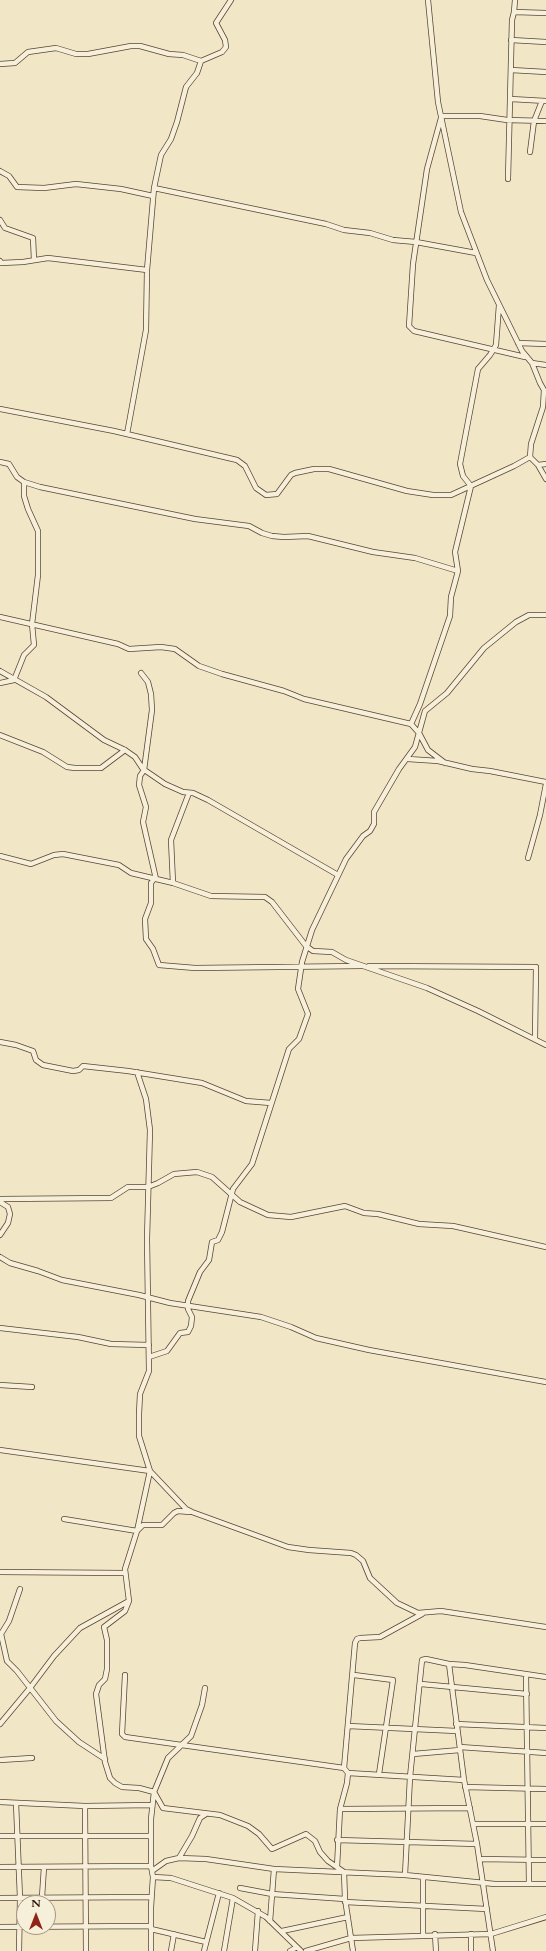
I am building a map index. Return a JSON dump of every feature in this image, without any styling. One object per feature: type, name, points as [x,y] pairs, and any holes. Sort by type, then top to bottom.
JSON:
[{"type":"street","points":[[0,64],[15,63],[26,52],[51,48],[62,49],[76,54],[88,54],[125,47],[140,46],[169,54],[183,55],[202,61],[222,52],[226,47],[225,40],[216,23],[231,0]]},
{"type":"street","points":[[428,0],[438,102],[459,205],[476,254],[499,304],[518,343],[526,357],[532,363],[540,383],[545,390],[543,407],[531,444],[530,457],[538,465],[546,479]]},
{"type":"street","points":[[508,179],[511,98],[511,40],[514,0]]},
{"type":"street","points":[[514,12],[546,13]]},
{"type":"street","points":[[511,40],[546,42]]},
{"type":"street","points":[[127,434],[146,330],[147,270],[154,188],[161,155],[171,139],[178,122],[186,87],[197,73],[202,61]]},
{"type":"street","points":[[511,70],[546,72]]},
{"type":"street","points":[[511,98],[544,101],[534,121],[530,152]]},
{"type":"street","points":[[441,116],[480,116],[510,120],[546,121]]},
{"type":"street","points":[[441,116],[427,169],[416,242],[412,276],[410,329],[494,348],[526,357]]},
{"type":"street","points":[[0,171],[9,176],[17,187],[44,188],[76,184],[121,189],[153,196]]},
{"type":"street","points":[[154,188],[326,224],[344,230],[370,233],[393,240],[416,242],[476,254]]},
{"type":"street","points":[[0,220],[5,228],[33,238],[34,260]]},
{"type":"street","points":[[0,261],[1,263],[48,258],[147,270]]},
{"type":"street","points":[[471,486],[463,476],[460,464],[478,369],[494,348],[497,338],[499,304]]},
{"type":"street","points":[[518,343],[546,344]]},
{"type":"street","points":[[532,363],[546,365]]},
{"type":"street","points":[[0,409],[127,434],[237,460],[245,466],[256,488],[266,495],[272,495],[280,491],[291,475],[314,469],[329,469],[386,486],[433,495],[451,495],[530,457]]},
{"type":"street","points":[[0,462],[9,464],[17,477],[24,482],[40,487],[196,519],[249,526],[262,534],[272,536],[284,538],[308,536],[373,552],[414,558],[458,571]]},
{"type":"street","points":[[538,465],[546,464]]},
{"type":"street","points":[[14,680],[24,655],[34,645],[32,624],[38,576],[38,530],[28,509],[24,496],[24,482]]},
{"type":"street","points":[[411,724],[420,704],[446,631],[451,609],[451,597],[458,571],[455,552],[471,486]]},
{"type":"street","points":[[149,1357],[167,1351],[180,1333],[188,1332],[192,1317],[187,1305],[200,1272],[209,1260],[212,1242],[218,1240],[222,1232],[232,1194],[236,1185],[252,1164],[289,1048],[299,1039],[308,1014],[298,989],[306,946],[312,930],[346,859],[363,836],[370,831],[374,824],[374,812],[399,769],[408,759],[415,747],[425,711],[447,693],[484,648],[521,618],[529,615],[546,615]]},
{"type":"street","points":[[0,617],[118,644],[129,649],[161,647],[175,649],[199,666],[222,674],[284,691],[304,699],[411,724],[419,733],[428,750],[445,763]]},
{"type":"street","points":[[0,671],[46,697],[104,740],[125,750],[135,757],[144,770],[165,784],[182,792],[208,800],[338,875]]},
{"type":"street","points":[[142,673],[148,682],[151,694],[152,710],[144,770],[140,776],[139,785],[146,807],[143,822],[155,879]]},
{"type":"street","points":[[0,683],[14,680]]},
{"type":"street","points":[[0,735],[43,752],[63,765],[75,768],[100,768],[125,750]]},
{"type":"street","points":[[408,759],[445,763],[546,783],[540,816],[528,858]]},
{"type":"street","points":[[173,883],[171,840],[189,793]]},
{"type":"street","points":[[0,856],[31,864],[54,854],[63,854],[119,865],[131,873],[173,883],[211,896],[260,897],[268,899],[306,946],[315,952],[332,952],[341,958],[427,988],[546,1045]]},
{"type":"street","points":[[155,879],[151,883],[151,903],[145,919],[146,939],[153,949],[159,965],[176,967],[301,968],[364,966],[536,966],[535,1039]]},
{"type":"street","points":[[0,1042],[16,1045],[33,1052],[36,1060],[43,1065],[73,1071],[79,1070],[83,1066],[137,1072],[202,1084],[246,1101],[271,1103]]},
{"type":"street","points":[[137,1072],[146,1099],[149,1115],[149,1371],[140,1399],[139,1436],[150,1471],[186,1509],[192,1512],[288,1547],[356,1555],[363,1561],[370,1578],[396,1603],[418,1613],[441,1611],[546,1627]]},
{"type":"street","points":[[0,1200],[106,1199],[113,1197],[128,1187],[148,1187],[174,1174],[197,1172],[212,1177],[240,1202],[268,1215],[291,1217],[345,1206],[364,1213],[378,1214],[419,1224],[453,1226],[546,1248]]},
{"type":"street","points":[[0,1200],[8,1207],[10,1214],[8,1223],[0,1235]]},
{"type":"street","points":[[0,1256],[10,1263],[62,1280],[149,1298],[261,1317],[291,1327],[316,1338],[369,1350],[546,1382]]},
{"type":"street","points":[[0,1328],[78,1337],[111,1344],[149,1345]]},
{"type":"street","points":[[0,1385],[32,1387]]},
{"type":"street","points":[[0,1450],[150,1471]]},
{"type":"street","points":[[150,1471],[137,1531],[125,1573],[129,1601],[124,1611],[104,1627],[107,1640],[107,1669],[105,1679],[99,1685],[96,1694],[105,1759],[110,1778],[122,1787],[146,1789],[154,1792],[163,1808],[220,1815],[248,1826],[259,1834],[272,1849],[306,1834],[315,1841],[320,1852],[328,1861],[344,1872]]},
{"type":"street","points":[[137,1531],[143,1525],[162,1524],[178,1511],[192,1512]]},
{"type":"street","points":[[64,1520],[137,1531]]},
{"type":"street","points":[[0,1572],[125,1573]]},
{"type":"street","points":[[20,1589],[9,1621],[1,1632],[0,1638],[8,1663],[16,1670],[46,1709],[64,1728],[88,1748],[105,1759]]},
{"type":"street","points":[[0,1724],[54,1656],[80,1628],[129,1601]]},
{"type":"street","points":[[344,1768],[357,1639],[380,1637],[424,1612]]},
{"type":"street","points":[[405,1875],[410,1777],[421,1684],[422,1660],[426,1659],[449,1664],[465,1664],[546,1677]]},
{"type":"street","points":[[449,1664],[456,1731],[465,1787],[480,1859],[493,1951]]},
{"type":"street","points":[[526,1674],[529,1884]]},
{"type":"street","points":[[125,1675],[122,1734],[128,1738],[344,1768],[348,1773],[340,1809],[337,1840],[337,1867]]},
{"type":"street","points":[[354,1675],[393,1680],[379,1774]]},
{"type":"street","points":[[421,1684],[527,1694]]},
{"type":"street","points":[[151,1951],[150,1928],[153,1877],[151,1836],[154,1792],[168,1758],[191,1736],[202,1705],[205,1688]]},
{"type":"street","points":[[456,1724],[546,1728]]},
{"type":"street","points":[[348,1726],[456,1731]]},
{"type":"street","points":[[413,1754],[460,1749],[546,1753]]},
{"type":"street","points":[[0,1760],[32,1758]]},
{"type":"street","points":[[348,1773],[464,1780]]},
{"type":"street","points":[[465,1787],[546,1789]]},
{"type":"street","points":[[0,1802],[85,1806],[152,1805]]},
{"type":"street","points":[[16,1802],[20,1895]]},
{"type":"street","points":[[85,1806],[87,1897],[86,1951]]},
{"type":"street","points":[[340,1809],[470,1808]]},
{"type":"street","points":[[179,1858],[192,1836],[200,1818],[207,1814]]},
{"type":"street","points":[[473,1824],[546,1824]]},
{"type":"street","points":[[0,1836],[151,1836]]},
{"type":"street","points":[[337,1840],[477,1844]]},
{"type":"street","points":[[0,1867],[18,1866],[152,1869],[170,1859],[179,1858],[206,1859],[274,1868],[405,1875],[483,1883],[546,1884]]},
{"type":"street","points":[[480,1859],[546,1860]]},
{"type":"street","points":[[42,1895],[44,1867]]},
{"type":"street","points":[[270,1921],[274,1868]]},
{"type":"street","points":[[344,1872],[345,1900],[353,1951]]},
{"type":"street","points":[[153,1877],[171,1878],[233,1898],[258,1911],[282,1931],[299,1949]]},
{"type":"street","points":[[423,1877],[423,1935]]},
{"type":"street","points":[[240,1888],[272,1894],[487,1910]]},
{"type":"street","points":[[204,1951],[219,1893]]},
{"type":"street","points":[[56,1897],[151,1897]]},
{"type":"street","points":[[0,1898],[16,1898]]},
{"type":"street","points":[[224,1951],[233,1898]]},
{"type":"street","points":[[255,1951],[258,1911]]},
{"type":"street","points":[[282,1931],[348,1917]]},
{"type":"street","points":[[306,1951],[351,1938],[435,1934],[491,1934],[546,1918]]},
{"type":"street","points":[[0,1927],[16,1928]]},
{"type":"street","points":[[56,1927],[150,1928],[206,1942]]},
{"type":"street","points":[[171,1951],[174,1934]]},
{"type":"street","points":[[435,1934],[436,1951]]},
{"type":"street","points":[[471,1934],[471,1951]]},
{"type":"street","points":[[19,1951],[20,1935]]},
{"type":"street","points":[[290,1951],[299,1949]]}]
